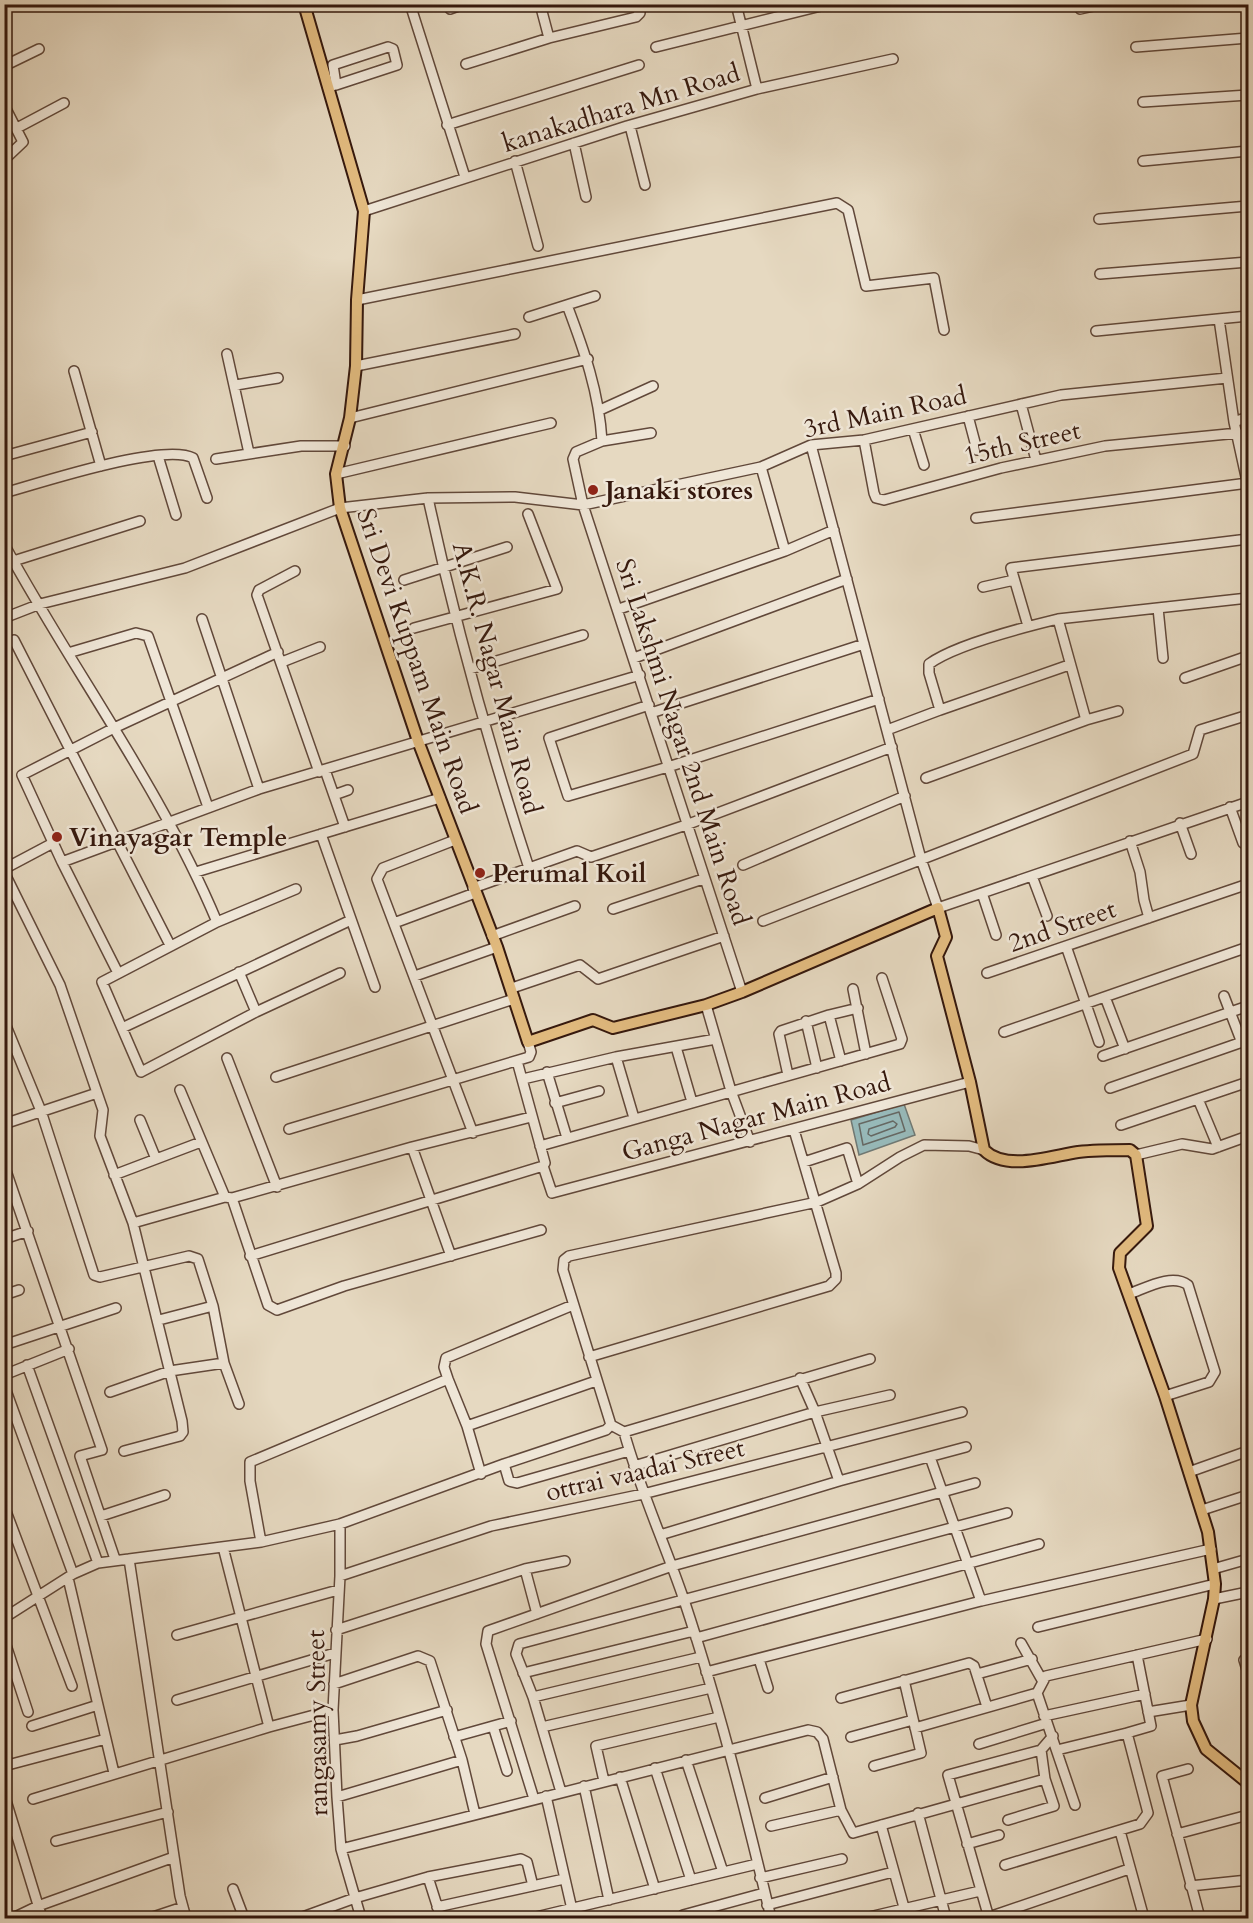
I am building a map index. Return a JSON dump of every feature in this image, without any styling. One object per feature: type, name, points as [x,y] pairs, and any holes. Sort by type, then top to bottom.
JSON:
[{"type":"main road","name":"Sri Devi Kuppam Main Road","points":[[304,4],[331,81],[364,211],[357,300],[356,366],[345,446],[336,474],[340,508],[418,741],[492,936],[528,1042]]},
{"type":"main road","points":[[528,1042],[586,1022],[599,1021],[612,1028],[706,1005],[742,992],[938,908],[946,937],[937,956],[970,1082],[984,1150],[992,1157],[1002,1160],[1038,1159],[1104,1150],[1130,1150],[1136,1155],[1147,1226],[1120,1253],[1119,1268],[1165,1395],[1202,1510],[1215,1584],[1207,1639],[1191,1705],[1193,1720],[1206,1749],[1248,1783]]},
{"type":"street","points":[[410,4],[465,177]]},
{"type":"street","points":[[450,9],[464,4]]},
{"type":"street","points":[[540,4],[549,38]]},
{"type":"street","points":[[466,64],[549,38],[636,16],[640,13],[639,4]]},
{"type":"street","points":[[736,4],[757,89]]},
{"type":"street","points":[[656,46],[829,4]]},
{"type":"street","points":[[1080,9],[1102,4]]},
{"type":"street","points":[[1136,47],[1248,38]]},
{"type":"street","points":[[392,47],[397,64],[331,81],[333,65],[392,47]]},
{"type":"street","points":[[4,66],[39,49]]},
{"type":"street","name":"kanakadhara Mn Road","points":[[364,211],[515,161],[757,89],[893,59]]},
{"type":"street","points":[[447,125],[639,65]]},
{"type":"street","points":[[1143,102],[1248,95]]},
{"type":"street","points":[[16,128],[64,103]]},
{"type":"street","points":[[4,105],[23,145],[4,160]]},
{"type":"street","points":[[630,126],[645,185]]},
{"type":"street","points":[[574,143],[586,197]]},
{"type":"street","points":[[1143,161],[1248,151]]},
{"type":"street","points":[[515,161],[538,246]]},
{"type":"street","points":[[357,300],[837,203],[848,210],[866,286],[934,278],[944,330]]},
{"type":"street","points":[[1100,219],[1248,206]]},
{"type":"street","points":[[1100,274],[1248,262]]},
{"type":"street","points":[[529,317],[595,296]]},
{"type":"street","points":[[567,305],[588,359],[600,410],[602,441],[651,433]]},
{"type":"street","points":[[1096,331],[1248,316]]},
{"type":"street","points":[[976,518],[1248,484],[1234,422],[1219,319]]},
{"type":"street","points":[[356,366],[515,334]]},
{"type":"street","points":[[227,354],[236,385],[249,453]]},
{"type":"street","points":[[350,418],[588,359]]},
{"type":"street","points":[[74,371],[100,466]]},
{"type":"street","points":[[236,385],[278,378]]},
{"type":"street","name":"3rd Main Road","points":[[4,618],[40,604],[185,568],[340,508],[428,498],[515,497],[583,505],[761,467],[811,445],[864,440],[1061,395],[1227,378]]},
{"type":"street","points":[[600,410],[653,386]]},
{"type":"street","points":[[1021,404],[1036,460]]},
{"type":"street","points":[[968,417],[977,450]]},
{"type":"street","points":[[1234,422],[1248,417]]},
{"type":"street","points":[[336,474],[552,423]]},
{"type":"street","points":[[913,429],[924,465]]},
{"type":"street","points":[[4,456],[92,432]]},
{"type":"street","name":"15th Street","points":[[864,440],[874,493],[879,500],[1036,460],[1105,446],[1238,433]]},
{"type":"street","name":"Sri Lakshmi Nagar 2nd Main Road","points":[[602,441],[576,452],[573,457],[583,505],[640,675],[703,879],[742,992]]},
{"type":"street","points":[[811,445],[921,859],[938,908],[1180,823],[1248,802]]},
{"type":"street","points":[[216,459],[301,446],[345,446]]},
{"type":"street","points":[[4,493],[100,466],[178,453],[193,458],[207,498]]},
{"type":"street","points":[[158,456],[176,515]]},
{"type":"street","points":[[761,467],[785,551]]},
{"type":"street","name":"A.K.R. Nagar Main Road","points":[[428,498],[455,617],[484,722],[529,868]]},
{"type":"street","points":[[414,628],[557,589],[528,514]]},
{"type":"street","points":[[9,562],[140,521]]},
{"type":"street","points":[[618,609],[785,551],[834,530]]},
{"type":"street","points":[[1028,626],[1011,568],[1248,539]]},
{"type":"street","points":[[4,544],[9,562],[40,604],[168,821],[196,872],[217,922]]},
{"type":"street","points":[[404,579],[507,547]]},
{"type":"street","points":[[295,571],[257,594],[345,827]]},
{"type":"street","points":[[634,658],[847,579]]},
{"type":"street","points":[[983,587],[1014,580]]},
{"type":"street","points":[[940,710],[929,673],[929,664],[1028,626],[1058,619],[1248,598]]},
{"type":"street","points":[[1158,608],[1163,658]]},
{"type":"street","points":[[202,619],[259,789]]},
{"type":"street","points":[[1058,619],[1086,720]]},
{"type":"street","points":[[68,653],[136,633],[145,634],[173,702],[208,807]]},
{"type":"street","points":[[470,669],[583,635]]},
{"type":"street","points":[[14,640],[170,945]]},
{"type":"street","points":[[864,644],[549,738],[568,796],[668,767],[879,699]]},
{"type":"street","points":[[282,662],[321,647]]},
{"type":"street","points":[[118,973],[62,862],[22,775],[222,676],[278,652]]},
{"type":"street","points":[[1185,678],[1248,656]]},
{"type":"street","points":[[887,730],[1069,665]]},
{"type":"street","points":[[62,862],[116,840],[259,789],[640,675]]},
{"type":"street","points":[[926,778],[1086,720],[1118,711]]},
{"type":"street","points":[[764,921],[1193,754],[1200,730],[1248,715]]},
{"type":"street","points":[[394,923],[529,868],[577,852],[591,857],[686,825],[892,747]]},
{"type":"street","points":[[334,795],[348,790]]},
{"type":"street","points":[[743,866],[905,796]]},
{"type":"street","points":[[196,872],[440,798]]},
{"type":"street","points":[[1230,807],[1243,843]]},
{"type":"street","points":[[1180,823],[1191,854]]},
{"type":"street","points":[[321,834],[375,987]]},
{"type":"street","points":[[455,840],[380,871],[376,879],[434,1025],[473,1133]]},
{"type":"street","points":[[1130,841],[1140,872],[1149,918]]},
{"type":"street","points":[[53,843],[4,870],[60,985],[103,1110],[100,1136],[133,1223],[159,1320],[182,1422],[182,1434],[124,1451]]},
{"type":"street","points":[[1032,876],[1047,916]]},
{"type":"street","points":[[613,909],[703,879]]},
{"type":"street","name":"2nd Street","points":[[987,973],[1248,884]]},
{"type":"street","points":[[296,889],[217,922],[102,982],[141,1072],[256,1012],[340,973]]},
{"type":"street","points":[[982,893],[996,935]]},
{"type":"street","points":[[492,936],[575,906]]},
{"type":"street","points":[[122,1028],[351,920]]},
{"type":"street","points":[[276,1077],[434,1025],[580,965],[598,979],[724,936]]},
{"type":"street","points":[[1066,946],[1099,1042]]},
{"type":"street","points":[[415,976],[496,947]]},
{"type":"street","points":[[1005,1032],[1248,947]]},
{"type":"street","points":[[239,972],[256,1012]]},
{"type":"street","points":[[540,1146],[903,1042],[882,978]]},
{"type":"street","points":[[853,989],[866,1054]]},
{"type":"street","points":[[1110,1088],[1245,1041],[1224,996]]},
{"type":"street","points":[[1106,997],[1125,1049]]},
{"type":"street","points":[[706,1005],[731,1091],[750,1142]]},
{"type":"street","points":[[1103,1056],[1248,1006]]},
{"type":"street","points":[[788,1075],[779,1034],[781,1030],[858,1008]]},
{"type":"street","points":[[830,1015],[841,1061]]},
{"type":"street","points":[[4,1021],[41,1111],[93,1272],[100,1277],[194,1256],[201,1265],[213,1306],[224,1363],[239,1404]]},
{"type":"street","points":[[806,1021],[817,1068]]},
{"type":"street","points":[[523,1079],[547,1072],[716,1039]]},
{"type":"street","points":[[289,1128],[454,1081],[531,1056],[528,1042]]},
{"type":"street","points":[[676,1047],[692,1102]]},
{"type":"street","points":[[227,1058],[278,1187]]},
{"type":"street","points":[[616,1058],[634,1118]]},
{"type":"street","points":[[250,1256],[543,1166],[545,1163],[517,1061]]},
{"type":"street","points":[[547,1072],[567,1138]]},
{"type":"street","name":"Ganga Nagar Main Road","points":[[543,1166],[552,1193],[970,1082]]},
{"type":"street","points":[[1121,1125],[1248,1082]]},
{"type":"street","points":[[180,1090],[201,1142],[229,1198],[268,1305],[277,1310],[344,1286],[541,1230]]},
{"type":"street","points":[[555,1103],[599,1091]]},
{"type":"street","points":[[4,1124],[97,1093]]},
{"type":"street","points":[[1198,1099],[1218,1147]]},
{"type":"street","points":[[133,1223],[278,1187],[412,1147],[531,1117]]},
{"type":"street","points":[[140,1120],[156,1159]]},
{"type":"street","points":[[589,1357],[829,1286],[836,1279],[817,1202],[794,1130]]},
{"type":"street","points":[[1136,1155],[1182,1144],[1205,1149],[1218,1147],[1248,1136]]},
{"type":"street","points":[[114,1175],[201,1142]]},
{"type":"street","points":[[870,1359],[624,1432],[611,1425],[563,1270],[564,1260],[569,1256],[817,1202],[858,1184],[906,1153],[924,1145],[969,1146],[984,1150]]},
{"type":"street","points":[[412,1147],[451,1256]]},
{"type":"street","points":[[804,1162],[847,1149],[858,1184]]},
{"type":"street","points":[[4,1165],[8,1188],[28,1231],[102,1450],[80,1456],[116,1559]]},
{"type":"street","points":[[4,1239],[28,1231]]},
{"type":"street","points":[[1129,1294],[1167,1281],[1182,1281],[1188,1285],[1215,1372],[1209,1382],[1165,1395]]},
{"type":"street","points":[[4,1295],[20,1290]]},
{"type":"street","points":[[481,1474],[467,1426],[444,1367],[446,1358],[573,1305]]},
{"type":"street","points":[[159,1320],[213,1306]]},
{"type":"street","points":[[4,1345],[58,1325],[116,1308]]},
{"type":"street","points":[[4,1375],[69,1349]]},
{"type":"street","points":[[110,1392],[170,1371],[224,1363]]},
{"type":"street","points":[[27,1365],[98,1563]]},
{"type":"street","points":[[800,1378],[839,1481]]},
{"type":"street","points":[[261,1542],[250,1482],[250,1462],[448,1379]]},
{"type":"street","points":[[467,1426],[596,1381]]},
{"type":"street","points":[[4,1385],[71,1576],[114,1773]]},
{"type":"street","points":[[634,1466],[815,1413],[890,1395]]},
{"type":"street","name":"ottrai vaadai Street","points":[[340,1576],[491,1526],[644,1494],[962,1412]]},
{"type":"street","points":[[4,1618],[71,1576],[98,1563],[261,1542],[340,1524],[504,1464],[606,1431],[611,1425]]},
{"type":"street","points":[[624,1432],[695,1635],[729,1749],[771,1918]]},
{"type":"street","points":[[660,1535],[839,1481],[966,1448]]},
{"type":"street","points":[[504,1464],[509,1481],[517,1483],[629,1451]]},
{"type":"street","points":[[1189,1472],[1248,1451]]},
{"type":"street","points":[[930,1457],[981,1601]]},
{"type":"street","points":[[534,1799],[485,1637],[497,1626],[672,1566],[975,1483]]},
{"type":"street","points":[[100,1516],[165,1494]]},
{"type":"street","points":[[1202,1510],[1248,1495]]},
{"type":"street","points":[[4,1506],[72,1686]]},
{"type":"street","points":[[561,1792],[533,1697],[516,1654],[519,1644],[955,1529],[1007,1513]]},
{"type":"street","name":"rangasamy Street","points":[[340,1524],[340,1576],[333,1710],[336,1797],[341,1849],[361,1918]]},
{"type":"street","points":[[523,1672],[695,1635],[1039,1544]]},
{"type":"street","points":[[223,1547],[270,1727]]},
{"type":"street","points":[[706,1672],[981,1601],[1210,1549]]},
{"type":"street","points":[[129,1559],[174,1857],[186,1918]]},
{"type":"street","points":[[1213,1569],[1248,1559]]},
{"type":"street","points":[[336,1630],[525,1569],[565,1561]]},
{"type":"street","points":[[525,1569],[537,1614]]},
{"type":"street","points":[[1038,1627],[1215,1584]]},
{"type":"street","points":[[177,1635],[338,1590]]},
{"type":"street","points":[[1214,1599],[1248,1592]]},
{"type":"street","points":[[4,1639],[28,1712]]},
{"type":"street","points":[[1075,1805],[1037,1693],[1042,1680],[1046,1676],[1207,1639]]},
{"type":"street","points":[[1021,1643],[1042,1680]]},
{"type":"street","points":[[177,1700],[335,1653]]},
{"type":"street","points":[[1057,1750],[1151,1726],[1137,1655]]},
{"type":"street","points":[[334,1684],[418,1656],[429,1661],[447,1710],[475,1814]]},
{"type":"street","points":[[533,1697],[701,1657]]},
{"type":"street","points":[[759,1659],[768,1688]]},
{"type":"street","points":[[977,1674],[1032,1659]]},
{"type":"street","points":[[1244,1660],[1248,1673]]},
{"type":"street","points":[[842,1698],[962,1663],[972,1664],[987,1707]]},
{"type":"street","points":[[874,1766],[921,1753],[904,1680]]},
{"type":"street","points":[[542,1727],[711,1688]]},
{"type":"street","points":[[851,1737],[987,1707],[1037,1693]]},
{"type":"street","points":[[979,1744],[1046,1719],[1145,1694]]},
{"type":"street","points":[[32,1726],[98,1705]]},
{"type":"street","points":[[1148,1712],[1191,1705]]},
{"type":"street","points":[[33,1798],[333,1710]]},
{"type":"street","points":[[335,1740],[357,1736],[447,1710]]},
{"type":"street","points":[[604,1781],[596,1746],[719,1717]]},
{"type":"street","points":[[454,1737],[511,1721]]},
{"type":"street","points":[[493,1726],[507,1771]]},
{"type":"street","points":[[341,1849],[729,1749],[814,1730],[823,1739],[841,1810],[853,1833],[1045,1779]]},
{"type":"street","points":[[1005,1864],[1140,1824],[1148,1814],[1127,1733]]},
{"type":"street","points":[[1053,1736],[1041,1750],[948,1775],[989,1918],[1129,1869]]},
{"type":"street","points":[[4,1766],[106,1739]]},
{"type":"street","points":[[1008,1820],[1054,1806],[1045,1779],[1041,1750]]},
{"type":"street","points":[[336,1797],[462,1760]]},
{"type":"street","points":[[686,1760],[723,1872]]},
{"type":"street","points":[[655,1768],[691,1880]]},
{"type":"street","points":[[1188,1769],[1164,1774],[1162,1778],[1200,1918]]},
{"type":"street","points":[[765,1798],[833,1776]]},
{"type":"street","points":[[620,1777],[655,1889]]},
{"type":"street","points":[[584,1786],[609,1900]]},
{"type":"street","points":[[4,1794],[42,1918]]},
{"type":"street","points":[[546,1796],[572,1914]]},
{"type":"street","points":[[771,1826],[841,1810]]},
{"type":"street","points":[[56,1841],[168,1812]]},
{"type":"street","points":[[918,1813],[946,1918]]},
{"type":"street","points":[[1177,1834],[1248,1815]]},
{"type":"street","points":[[881,1825],[905,1914]]},
{"type":"street","points":[[1120,1831],[1144,1918]]},
{"type":"street","points":[[967,1844],[999,1835]]},
{"type":"street","points":[[13,1918],[38,1906],[174,1857]]},
{"type":"street","points":[[300,1918],[355,1898],[428,1877],[521,1859],[527,1862],[533,1886]]},
{"type":"street","points":[[760,1878],[842,1859]]},
{"type":"street","points":[[532,1918],[572,1914],[609,1900],[757,1864]]},
{"type":"street","points":[[767,1905],[893,1872]]},
{"type":"street","points":[[428,1877],[441,1918]]},
{"type":"street","points":[[437,1907],[564,1879]]},
{"type":"street","points":[[1190,1886],[1248,1880]]},
{"type":"street","points":[[233,1888],[244,1918]]},
{"type":"street","points":[[865,1918],[905,1914],[941,1900],[981,1891]]},
{"type":"street","points":[[683,1915],[764,1893]]},
{"type":"street","points":[[150,1918],[183,1907]]},
{"type":"water","points":[[904,1104],[915,1135],[859,1155],[851,1120]]},
{"type":"place","name":"Janaki stores","points":[[593,490]]},
{"type":"place","name":"Vinayagar Temple","points":[[57,837]]},
{"type":"place","name":"Perumal Koil","points":[[480,873]]}]
